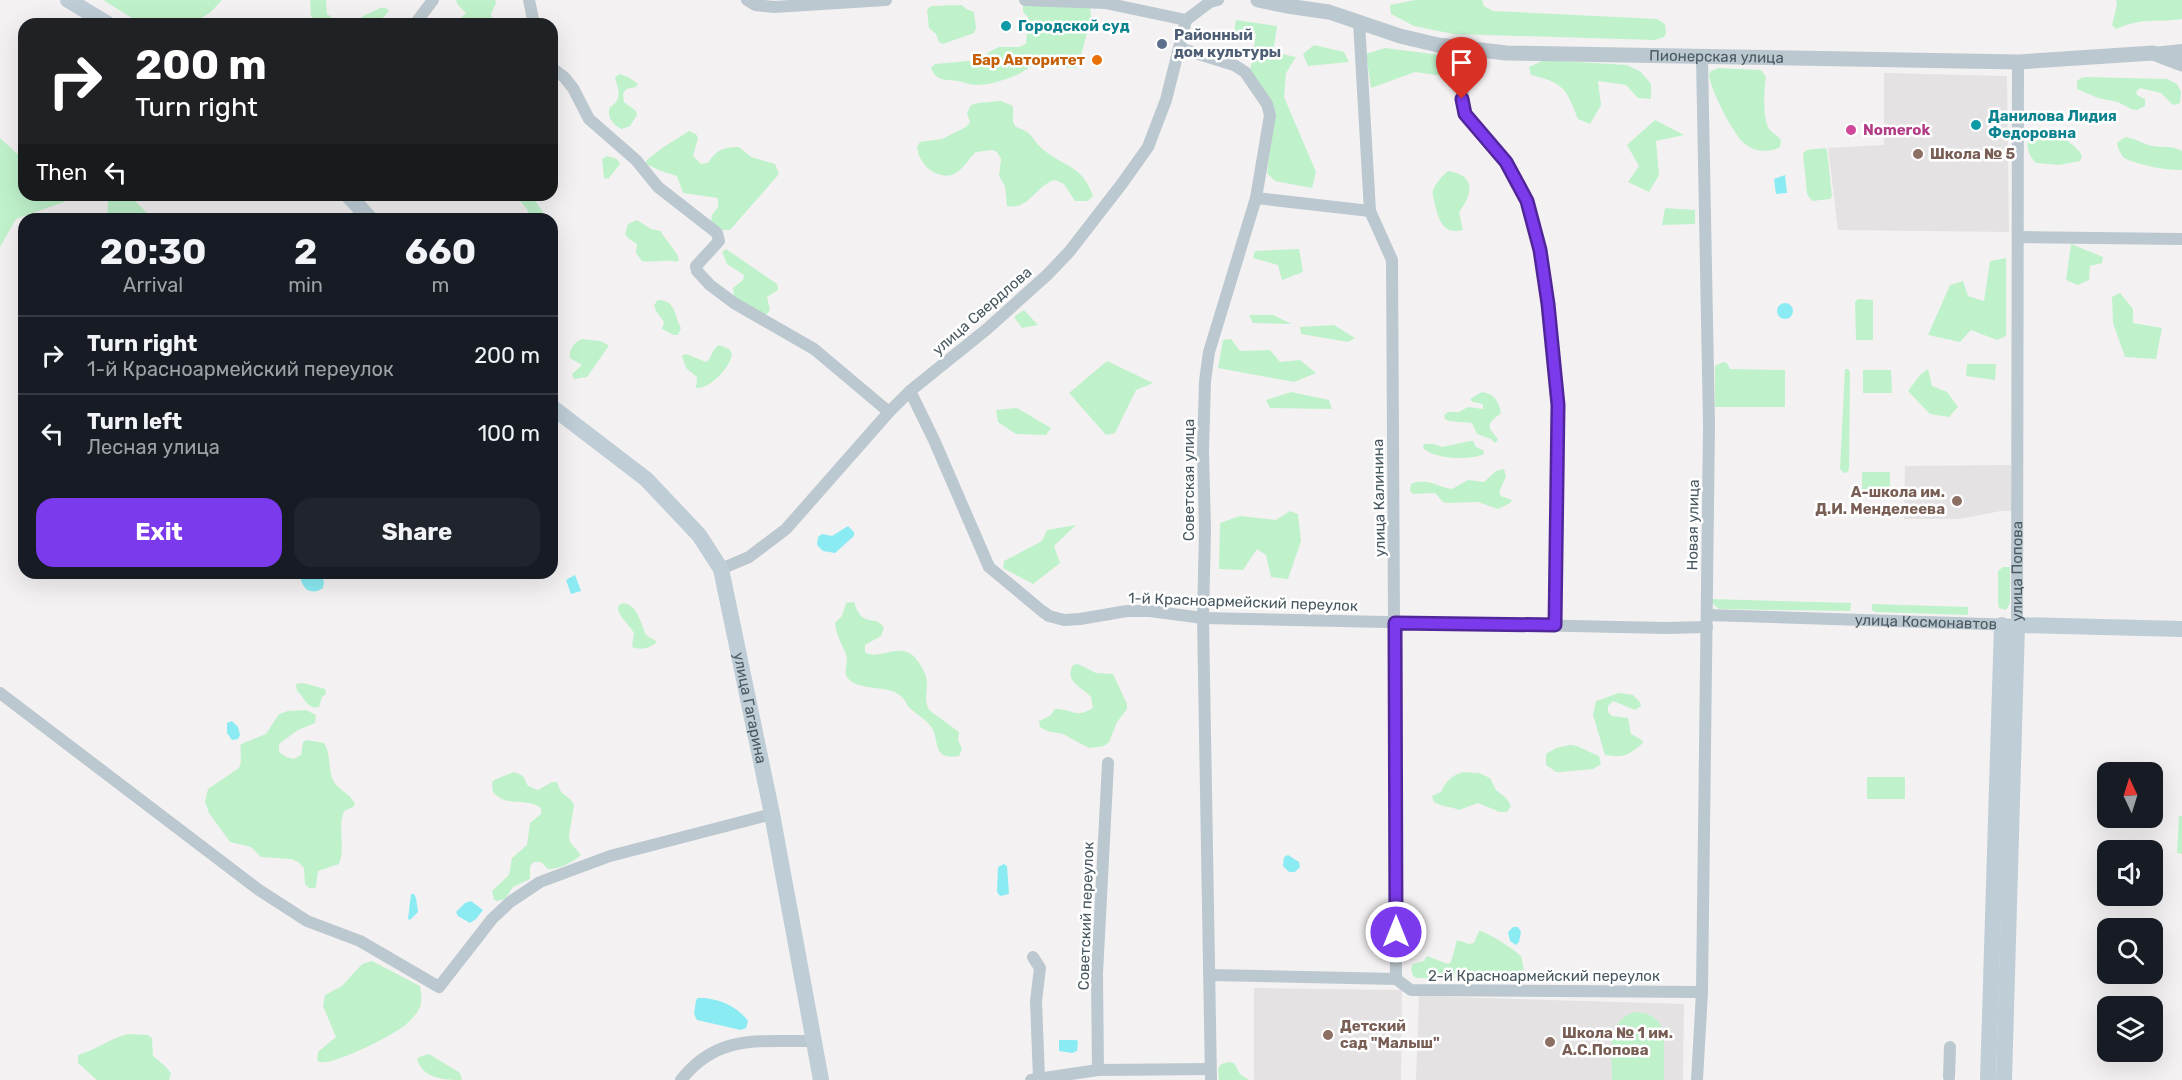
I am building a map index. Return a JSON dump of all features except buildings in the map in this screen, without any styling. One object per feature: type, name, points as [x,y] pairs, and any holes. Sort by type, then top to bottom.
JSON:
[{"type":"main road","points":[[68,0],[98,18]]},
{"type":"main road","points":[[354,201],[364,213]]},
{"type":"main road","name":"улица Гагарина","points":[[558,412],[646,479],[699,535],[721,569],[772,814],[822,1080]]},
{"type":"main road","name":"улица Космонавтов","points":[[2009,625],[2182,630]]},
{"type":"main road","name":"улица Попова","points":[[1988,1080],[2009,625]]},
{"type":"main road","name":"улица Попова","points":[[2004,1080],[2009,625]]},
{"type":"street","points":[[420,18],[433,0]]},
{"type":"street","points":[[529,0],[533,18]]},
{"type":"street","points":[[747,0],[755,5],[774,6],[886,0]]},
{"type":"street","points":[[1025,0],[1105,3],[1186,20],[1210,2],[1218,0]]},
{"type":"street","name":"Пионерская улица","points":[[1258,0],[1329,12],[1400,36],[1468,50],[1506,53],[2018,62],[2182,50]]},
{"type":"street","name":"улица Свердлова","points":[[721,569],[749,557],[786,529],[910,391],[987,329],[1069,252],[1148,147],[1166,100],[1186,20]]},
{"type":"street","name":"улица Калинина","points":[[1359,22],[1370,211],[1392,260],[1396,979]]},
{"type":"street","name":"Советская улица","points":[[1179,48],[1234,65],[1245,72],[1267,104],[1269,115],[1256,198],[1209,352],[1205,381],[1203,618],[1210,1075]]},
{"type":"street","points":[[1468,50],[1462,99],[1465,114],[1506,162],[1527,201],[1540,250],[1558,405],[1555,625]]},
{"type":"street","points":[[2153,53],[2182,64]]},
{"type":"street","name":"Новая улица","points":[[1697,1080],[1702,992],[1709,425],[1702,58]]},
{"type":"street","name":"улица Попова","points":[[2009,625],[2018,237],[2018,62]]},
{"type":"street","points":[[558,72],[573,88],[589,119],[636,160],[658,187],[717,233],[719,241],[696,266],[697,271],[710,285],[734,303],[814,349],[889,412]]},
{"type":"street","points":[[1256,198],[1370,211]]},
{"type":"street","points":[[2018,237],[2182,239]]},
{"type":"street","name":"1-й Красноармейский переулок","points":[[910,391],[934,440],[989,567],[1049,616],[1064,620],[1127,611],[1150,611],[1203,618],[1666,628],[1707,621]]},
{"type":"street","name":"улица Космонавтов","points":[[1707,621],[2009,625]]},
{"type":"street","points":[[0,693],[259,890],[307,921],[360,941],[439,987],[492,919],[510,902],[540,882],[610,856],[772,814]]},
{"type":"street","name":"Советский переулок","points":[[1098,1071],[1097,974],[1108,764]]},
{"type":"street","points":[[1033,957],[1040,968],[1036,1001],[1035,1079],[1098,1071],[1210,1075]]},
{"type":"street","name":"2-й Красноармейский переулок","points":[[1209,975],[1396,979],[1412,990],[1702,992]]},
{"type":"street","points":[[681,1080],[702,1058],[712,1051],[732,1044],[814,1041]]},
{"type":"street","points":[[1949,1077],[1950,1047]]},
{"type":"shaded area","name":"Школа № 5","points":[[1884,73],[2007,76],[2009,232],[1838,230],[1828,148],[1884,145]]},
{"type":"shaded area","points":[[2011,465],[2012,511],[1959,519],[1904,519],[1905,466]]},
{"type":"shaded area","name":"Детский сад \"Малыш\"","points":[[1254,988],[1402,990],[1401,1080],[1254,1080]]},
{"type":"shaded area","name":"Школа № 1 им. А.С.Попова","points":[[1419,996],[1684,1004],[1683,1080],[1416,1080]]},
{"type":"green space","points":[[103,0],[222,0],[202,18],[132,18]]},
{"type":"green space","points":[[310,0],[326,0],[327,14],[333,18],[313,18]]},
{"type":"green space","points":[[456,0],[495,0],[496,3],[491,14],[492,18],[461,18],[466,13]]},
{"type":"green space","points":[[1415,0],[1482,0],[1484,6],[1493,11],[1657,19],[1665,24],[1666,33],[1664,37],[1655,40],[1453,34],[1414,26],[1391,14],[1390,5]]},
{"type":"green space","points":[[2116,0],[2182,0],[2182,19],[2142,22],[2116,29],[2112,25]]},
{"type":"green space","points":[[962,5],[974,12],[976,28],[974,33],[943,44],[939,42],[936,34],[929,28],[927,10],[931,6]]},
{"type":"green space","points":[[1023,5],[1090,8],[1091,17],[1076,68],[1038,65],[1002,80],[976,85],[936,76],[931,68],[935,64],[980,60],[999,47],[1019,47],[1026,44],[1028,17],[1023,12]]},
{"type":"green space","points":[[380,8],[386,8],[389,11],[383,18],[361,18]]},
{"type":"green space","points":[[1236,20],[1277,26],[1273,52],[1296,57],[1286,73],[1284,97],[1316,172],[1312,188],[1275,181],[1267,173],[1275,110],[1250,72],[1256,34],[1234,32]]},
{"type":"green space","points":[[1314,45],[1344,52],[1349,62],[1308,66],[1303,54]]},
{"type":"green space","points":[[1385,48],[1456,57],[1463,70],[1450,77],[1415,72],[1371,88],[1366,54]]},
{"type":"green space","points":[[1544,60],[1627,65],[1641,72],[1651,84],[1651,99],[1638,98],[1626,85],[1598,81],[1601,105],[1590,124],[1578,119],[1562,88],[1551,81],[1531,75],[1529,67]]},
{"type":"green space","points":[[1718,68],[1761,70],[1766,77],[1764,96],[1767,126],[1781,140],[1780,147],[1762,151],[1749,147],[1740,139],[1723,111],[1710,80],[1711,71]]},
{"type":"green space","points":[[619,74],[638,84],[636,87],[626,89],[623,94],[624,102],[636,111],[637,115],[630,126],[622,129],[613,123],[609,114],[610,107],[618,98],[615,78]]},
{"type":"green space","points":[[2087,77],[2167,79],[2177,84],[2181,92],[2180,103],[2173,105],[2161,93],[2140,88],[2136,92],[2145,99],[2145,106],[2137,110],[2131,109],[2118,102],[2098,98],[2077,89],[2077,81]]},
{"type":"green space","points":[[1001,101],[1013,106],[1013,122],[1016,127],[1030,134],[1045,151],[1073,168],[1084,178],[1093,196],[1088,201],[1075,201],[1064,184],[1055,180],[1043,186],[1021,205],[1007,206],[1005,186],[999,176],[1001,159],[997,152],[992,150],[976,152],[962,168],[952,175],[937,174],[925,165],[917,149],[920,142],[942,139],[966,127],[970,122],[967,113],[971,105]]},
{"type":"green space","points":[[1655,120],[1684,135],[1656,141],[1659,175],[1649,192],[1628,182],[1639,166],[1627,145]]},
{"type":"green space","points":[[2037,128],[2049,131],[2069,142],[2082,156],[2080,161],[2059,165],[2036,163],[2030,156],[2028,144],[2029,131]]},
{"type":"green space","points":[[689,131],[696,134],[698,138],[693,156],[701,164],[708,163],[721,150],[739,147],[751,157],[775,164],[779,174],[730,230],[722,230],[711,222],[712,215],[718,207],[718,198],[683,193],[677,176],[646,164],[647,160],[662,148]]},
{"type":"green space","points":[[2125,137],[2157,147],[2171,147],[2182,151],[2182,170],[2128,160],[2123,157],[2117,143]]},
{"type":"green space","points":[[0,138],[18,154],[18,201],[64,201],[33,213],[18,213],[18,218],[0,247]]},
{"type":"green space","points":[[1825,148],[1832,196],[1830,199],[1812,201],[1807,194],[1803,153],[1807,150]]},
{"type":"green space","points":[[607,156],[617,159],[620,164],[608,179],[604,178],[602,159]]},
{"type":"green space","points":[[1448,171],[1464,177],[1469,186],[1467,199],[1459,212],[1463,230],[1456,231],[1446,228],[1440,221],[1435,205],[1433,190]]},
{"type":"green space","points":[[108,201],[135,201],[147,213],[107,213]]},
{"type":"green space","points":[[520,201],[535,201],[543,213],[528,213]]},
{"type":"green space","points":[[1665,208],[1695,210],[1695,224],[1662,225]]},
{"type":"green space","points":[[637,220],[651,229],[661,231],[676,253],[679,260],[677,262],[642,261],[636,253],[637,244],[625,234],[628,224]]},
{"type":"green space","points":[[2071,244],[2103,257],[2102,263],[2090,266],[2089,280],[2078,285],[2066,280]]},
{"type":"green space","points":[[726,249],[777,284],[778,290],[767,297],[770,310],[767,314],[759,315],[734,297],[733,288],[743,280],[744,275],[727,264],[722,252]]},
{"type":"green space","points":[[1299,249],[1303,272],[1282,280],[1278,265],[1253,258],[1255,251]]},
{"type":"green space","points":[[2006,258],[2006,336],[1997,340],[1971,330],[1960,342],[1928,335],[1950,285],[1963,281],[1968,296],[1984,301],[1990,261]]},
{"type":"green space","points":[[2120,293],[2133,309],[2133,323],[2162,328],[2156,359],[2125,357],[2113,323],[2112,297]]},
{"type":"green space","points":[[1858,299],[1873,300],[1873,340],[1856,340],[1855,302]]},
{"type":"green space","points":[[658,300],[668,303],[674,309],[681,328],[678,335],[662,329],[664,322],[654,305]]},
{"type":"green space","points":[[1024,310],[1038,325],[1022,328],[1014,317]]},
{"type":"green space","points":[[1249,315],[1273,315],[1292,324],[1253,323]]},
{"type":"green space","points":[[1334,325],[1355,338],[1348,342],[1301,334],[1300,327]]},
{"type":"green space","points":[[582,339],[600,341],[608,347],[587,377],[574,379],[572,374],[582,365],[570,358],[570,352],[574,344]]},
{"type":"green space","points":[[1231,339],[1240,351],[1270,350],[1280,362],[1300,360],[1316,373],[1294,382],[1218,368],[1223,340]]},
{"type":"green space","points":[[719,345],[729,349],[732,354],[728,365],[713,381],[696,388],[697,377],[686,368],[682,356],[686,354],[706,362]]},
{"type":"green space","points":[[1107,361],[1153,383],[1136,390],[1115,433],[1106,435],[1069,393]]},
{"type":"green space","points":[[1723,362],[1727,363],[1730,369],[1785,370],[1785,407],[1715,407],[1715,366]]},
{"type":"green space","points":[[1967,364],[1996,364],[1995,380],[1966,376]]},
{"type":"green space","points":[[1845,369],[1850,372],[1849,468],[1848,472],[1844,473],[1840,469]]},
{"type":"green space","points":[[1928,369],[1932,386],[1947,392],[1958,407],[1949,417],[1930,414],[1908,391],[1920,375]]},
{"type":"green space","points":[[1863,370],[1891,370],[1892,393],[1863,393]]},
{"type":"green space","points":[[1291,392],[1329,400],[1332,409],[1270,408],[1266,400]]},
{"type":"green space","points":[[1482,392],[1493,397],[1500,409],[1501,413],[1490,425],[1498,440],[1495,443],[1477,434],[1472,423],[1445,419],[1444,415],[1448,412],[1459,412],[1468,407],[1483,409],[1483,404],[1470,399]]},
{"type":"green space","points":[[1017,408],[1051,428],[1046,435],[1016,434],[998,422],[996,410]]},
{"type":"green space","points":[[1470,441],[1484,451],[1484,454],[1470,458],[1452,458],[1435,455],[1423,448],[1424,444],[1442,447]]},
{"type":"green space","points":[[1504,469],[1506,476],[1499,493],[1512,500],[1498,509],[1478,502],[1447,503],[1435,493],[1413,494],[1410,491],[1411,484],[1417,482],[1427,482],[1452,489],[1468,480],[1484,482],[1496,471]]},
{"type":"green space","points":[[1862,472],[1890,472],[1890,492],[1862,492]]},
{"type":"green space","points":[[1290,511],[1298,514],[1301,541],[1288,579],[1271,577],[1266,555],[1257,549],[1243,570],[1219,569],[1220,523],[1240,516],[1276,520]]},
{"type":"green space","points":[[1076,525],[1054,546],[1060,563],[1033,584],[1003,568],[1004,561],[1042,541],[1047,530]]},
{"type":"green space","points":[[2003,567],[2010,567],[2010,603],[2006,610],[1999,608],[1998,604],[1998,571]]},
{"type":"green space","points":[[1711,599],[1851,603],[1850,611],[1719,609],[1711,602]]},
{"type":"green space","points":[[854,602],[861,616],[881,624],[884,628],[881,636],[865,645],[865,652],[875,655],[905,651],[919,663],[927,679],[927,706],[929,710],[959,732],[958,740],[962,749],[959,756],[950,757],[940,752],[929,724],[897,693],[859,685],[847,677],[847,657],[835,623],[842,616],[846,603]]},
{"type":"green space","points":[[623,603],[636,611],[646,635],[656,643],[644,648],[632,647],[634,633],[618,610],[618,606]]},
{"type":"green space","points":[[1872,604],[1968,607],[1968,615],[1875,612],[1872,610]]},
{"type":"green space","points":[[1078,664],[1096,673],[1113,674],[1127,704],[1127,709],[1117,722],[1109,742],[1104,746],[1089,748],[1063,734],[1040,727],[1039,721],[1050,716],[1055,709],[1082,713],[1093,708],[1091,697],[1072,680],[1073,665]]},
{"type":"green space","points":[[303,683],[325,689],[326,694],[322,697],[319,707],[309,705],[297,691],[296,684]]},
{"type":"green space","points":[[1620,693],[1633,695],[1641,706],[1635,710],[1613,701],[1608,706],[1608,712],[1612,716],[1628,718],[1631,734],[1643,743],[1626,755],[1605,755],[1593,715],[1596,701]]},
{"type":"green space","points":[[306,710],[316,715],[315,723],[298,730],[279,744],[279,752],[294,759],[301,755],[303,742],[307,740],[324,743],[328,751],[334,782],[355,804],[344,811],[342,817],[342,851],[339,864],[318,871],[314,888],[309,888],[305,884],[304,868],[298,862],[291,859],[261,857],[251,847],[230,842],[209,813],[205,802],[208,789],[239,768],[241,744],[266,734],[279,714]]},
{"type":"green space","points":[[1570,745],[1599,756],[1601,764],[1593,769],[1561,772],[1556,772],[1546,765],[1546,754],[1556,748]]},
{"type":"green space","points":[[514,772],[523,776],[528,786],[538,790],[552,782],[557,782],[561,792],[574,805],[569,836],[570,842],[581,855],[566,865],[553,869],[548,869],[541,862],[534,862],[530,866],[530,879],[513,887],[505,899],[497,901],[494,900],[492,891],[509,875],[512,858],[527,845],[530,823],[541,814],[541,808],[535,805],[504,800],[493,792],[494,780]]},
{"type":"green space","points":[[1463,772],[1479,773],[1490,778],[1496,790],[1506,798],[1511,806],[1507,812],[1500,812],[1478,803],[1459,810],[1434,802],[1432,796],[1441,792],[1452,777]]},
{"type":"green space","points":[[1867,777],[1905,777],[1905,799],[1867,799]]},
{"type":"green space","points":[[2179,816],[2182,816],[2182,854],[2177,853]]},
{"type":"green space","points":[[1479,931],[1500,941],[1521,956],[1524,971],[1521,977],[1508,979],[1417,978],[1413,976],[1411,968],[1413,964],[1424,961],[1427,956],[1448,964],[1451,962],[1457,940],[1469,944],[1474,943]]},
{"type":"green space","points":[[372,961],[420,986],[421,1000],[418,1011],[404,1026],[375,1043],[349,1055],[319,1062],[318,1052],[336,1037],[323,1006],[325,995],[342,986],[362,964]]},
{"type":"green space","points":[[1636,1012],[1647,1014],[1660,1024],[1664,1034],[1664,1080],[1612,1080],[1611,1049],[1615,1030],[1626,1016]]},
{"type":"green space","points":[[129,1034],[148,1035],[152,1038],[153,1056],[171,1073],[169,1080],[97,1080],[78,1063],[78,1055]]},
{"type":"green space","points":[[429,1054],[460,1073],[462,1080],[442,1079],[430,1075],[417,1060]]},
{"type":"green space","points":[[1234,1063],[1240,1074],[1249,1080],[1219,1080],[1218,1069],[1221,1064]]},
{"type":"water","points":[[1785,175],[1787,193],[1776,194],[1774,179]]},
{"type":"water","points":[[1785,303],[1791,305],[1793,311],[1791,317],[1785,319],[1779,317],[1777,311],[1779,305]]},
{"type":"water","points":[[848,526],[854,532],[854,536],[835,553],[823,551],[817,545],[818,537],[822,534],[832,536]]},
{"type":"water","points":[[575,575],[581,591],[571,594],[566,580]]},
{"type":"water","points":[[323,579],[323,588],[309,591],[301,580]]},
{"type":"water","points":[[232,721],[238,727],[240,735],[238,739],[232,740],[227,733],[227,723]]},
{"type":"water","points":[[1288,855],[1299,862],[1300,867],[1295,872],[1289,872],[1283,866],[1284,857]]},
{"type":"water","points":[[1004,864],[1007,866],[1009,894],[1000,896],[997,892],[998,867]]},
{"type":"water","points":[[411,894],[414,894],[416,898],[418,912],[410,920],[408,919]]},
{"type":"water","points":[[471,901],[483,910],[470,923],[458,916],[456,912],[465,903]]},
{"type":"water","points":[[1513,927],[1518,927],[1521,932],[1516,945],[1510,941],[1508,932]]},
{"type":"water","points":[[698,998],[719,1001],[733,1007],[748,1021],[746,1028],[741,1030],[697,1020],[694,1014]]},
{"type":"water","points":[[1059,1040],[1078,1041],[1077,1051],[1072,1053],[1059,1051]]},
{"type":"place","name":"Городской суд","points":[[1006,26]]},
{"type":"place","name":"Районный дом культуры","points":[[1162,44]]},
{"type":"place","name":"Бар Авторитет","points":[[1097,60]]},
{"type":"place","name":"Данилова Лидия Федоровна","points":[[1976,125]]},
{"type":"place","name":"Nomerok","points":[[1851,130]]},
{"type":"place","name":"Школа № 5","points":[[1918,154]]},
{"type":"place","name":"А-школа им. Д.И. Менделеева","points":[[1957,501]]},
{"type":"place","name":"Детский сад \"Малыш\"","points":[[1328,1035]]},
{"type":"place","name":"Школа № 1 им. А.С.Попова","points":[[1550,1042]]},
{"type":"route","points":[[1396,932],[1395,623],[1555,625],[1558,405],[1540,250],[1527,201],[1506,162],[1465,114],[1462,99]]}]
